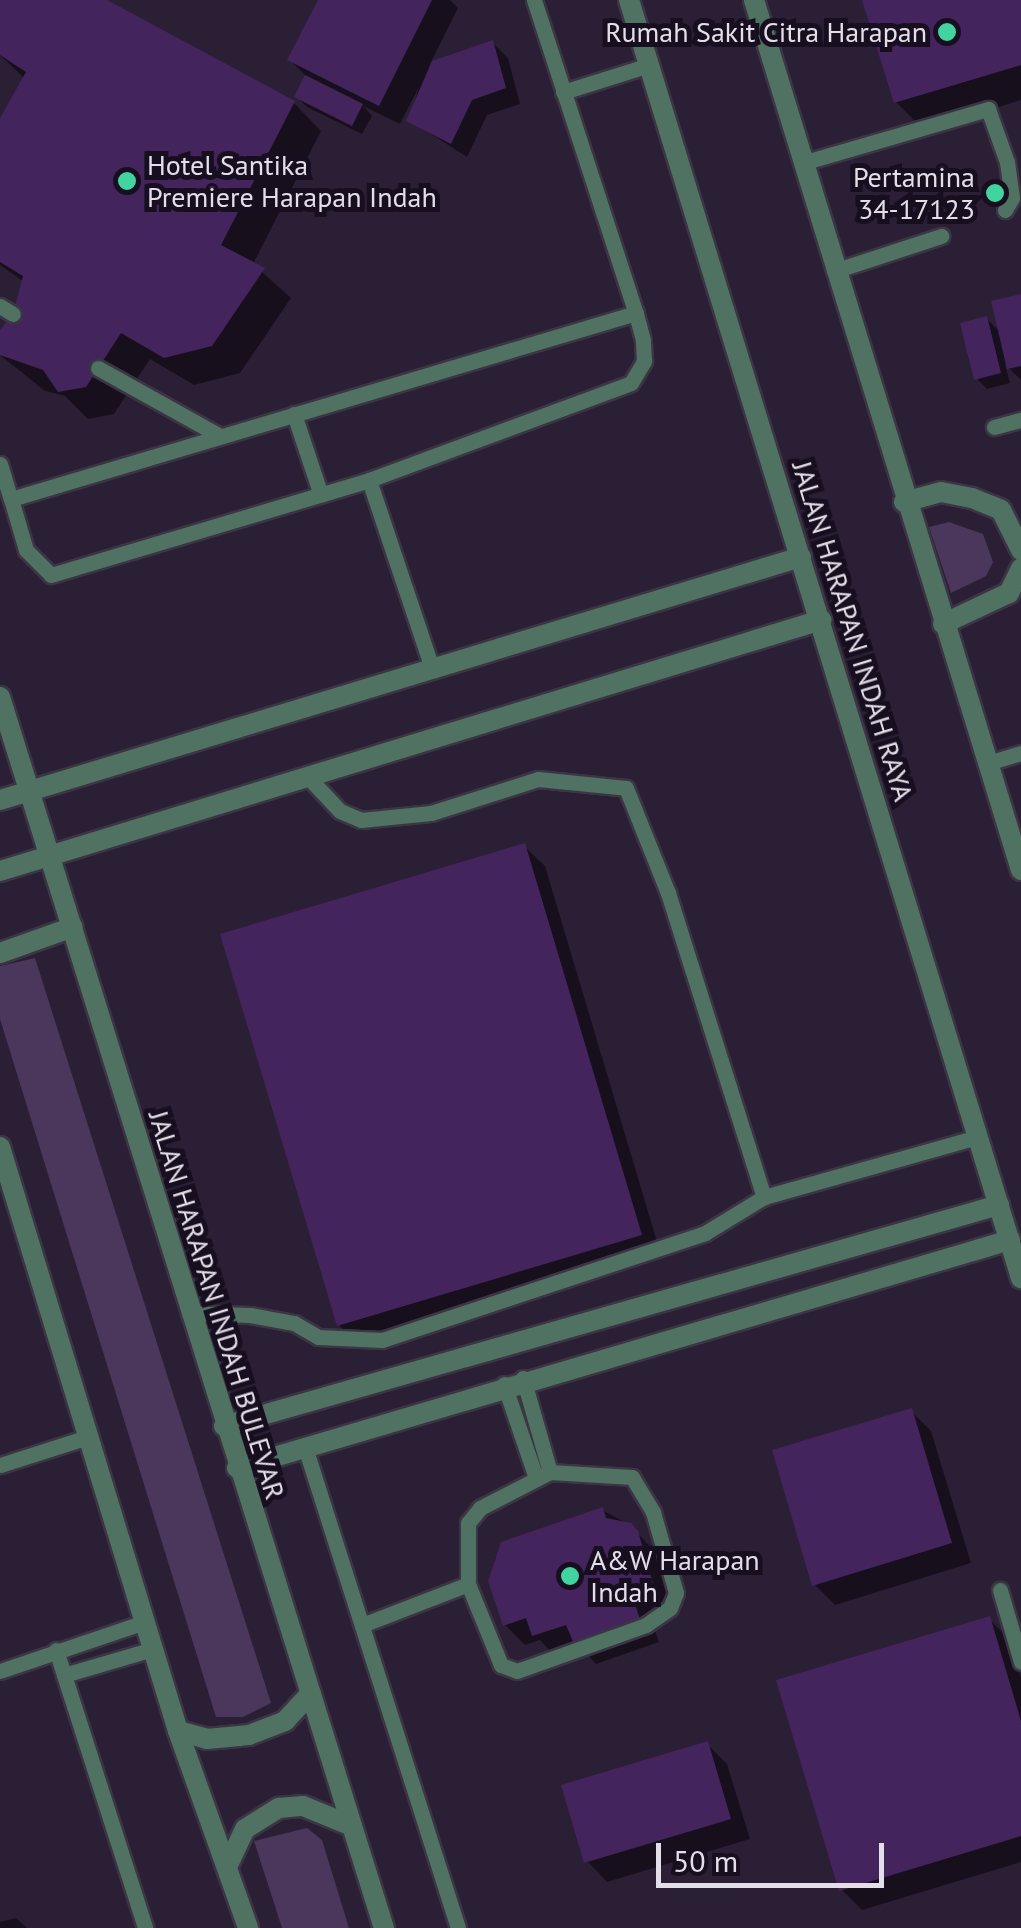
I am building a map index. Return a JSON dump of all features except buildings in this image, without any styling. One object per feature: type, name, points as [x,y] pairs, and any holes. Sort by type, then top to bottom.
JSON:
[{"type":"street","name":"JALAN HARAPAN INDAH RAYA","points":[[630,0],[1021,1278]]},
{"type":"street","points":[[754,0],[904,502],[1021,870]]},
{"type":"street","points":[[904,502],[941,492],[1011,507],[1021,550]]},
{"type":"street","points":[[0,800],[801,557]]},
{"type":"street","points":[[943,624],[1010,593],[1021,568]]},
{"type":"street","points":[[0,871],[821,620]]},
{"type":"street","name":"JALAN HARAPAN INDAH BULEVAR","points":[[0,696],[4,724],[51,854],[237,1468],[384,1928]]},
{"type":"street","points":[[0,953],[73,927]]},
{"type":"street","points":[[0,1147],[178,1731],[248,1928]]},
{"type":"street","points":[[224,1426],[998,1205]]},
{"type":"street","points":[[237,1468],[514,1381],[1010,1240]]},
{"type":"street","points":[[178,1731],[207,1739],[250,1735],[285,1721],[312,1693]]},
{"type":"street","points":[[227,1867],[245,1829],[279,1808],[302,1806],[352,1826]]},
{"type":"lane","points":[[0,464],[26,550],[51,575],[370,480],[631,383],[644,361],[636,313],[534,0]]},
{"type":"lane","points":[[563,92],[650,65]]},
{"type":"lane","points":[[802,163],[988,109],[1008,162],[1012,198],[1004,210]]},
{"type":"lane","points":[[834,272],[941,236]]},
{"type":"lane","points":[[10,498],[636,313]]},
{"type":"lane","points":[[98,368],[220,436]]},
{"type":"lane","points":[[294,414],[320,495]]},
{"type":"lane","points":[[994,427],[1021,420]]},
{"type":"lane","points":[[370,480],[433,671]]},
{"type":"lane","points":[[988,764],[1021,753]]},
{"type":"lane","points":[[308,778],[340,812],[361,820],[431,813],[538,779],[626,788],[668,893],[764,1197]]},
{"type":"lane","points":[[190,1313],[250,1315],[294,1324],[318,1337],[382,1340],[705,1233],[764,1197],[978,1137]]},
{"type":"lane","points":[[514,1381],[543,1474]]},
{"type":"lane","points":[[2,1460],[88,1437]]},
{"type":"lane","points":[[305,1447],[458,1928]]},
{"type":"lane","points":[[543,1474],[632,1477],[643,1488],[676,1593],[670,1608],[607,1644],[517,1671],[502,1665],[468,1584],[468,1522],[480,1508],[543,1474]]},
{"type":"lane","points":[[362,1624],[468,1584]]},
{"type":"lane","points":[[1000,1590],[1021,1662]]},
{"type":"lane","points":[[0,1671],[145,1622]]},
{"type":"lane","points":[[64,1675],[153,1649]]},
{"type":"lane","points":[[56,1650],[145,1928]]},
{"type":"shaded area","points":[[0,0],[1021,0],[1021,1928],[0,1928]]},
{"type":"shaded area","points":[[949,522],[983,534],[993,562],[986,576],[951,593],[929,527]]},
{"type":"shaded area","points":[[35,958],[271,1703],[243,1717],[216,1717],[0,1019],[0,966]]},
{"type":"shaded area","points":[[307,1828],[322,1840],[349,1928],[282,1928],[254,1841]]},
{"type":"place","name":"Rumah Sakit Citra Harapan","points":[[947,32]]},
{"type":"place","name":"Hotel Santika Premiere Harapan Indah","points":[[127,181]]},
{"type":"place","name":"Pertamina 34-17123","points":[[995,193]]},
{"type":"place","name":"A&W Harapan Indah","points":[[570,1576]]}]
